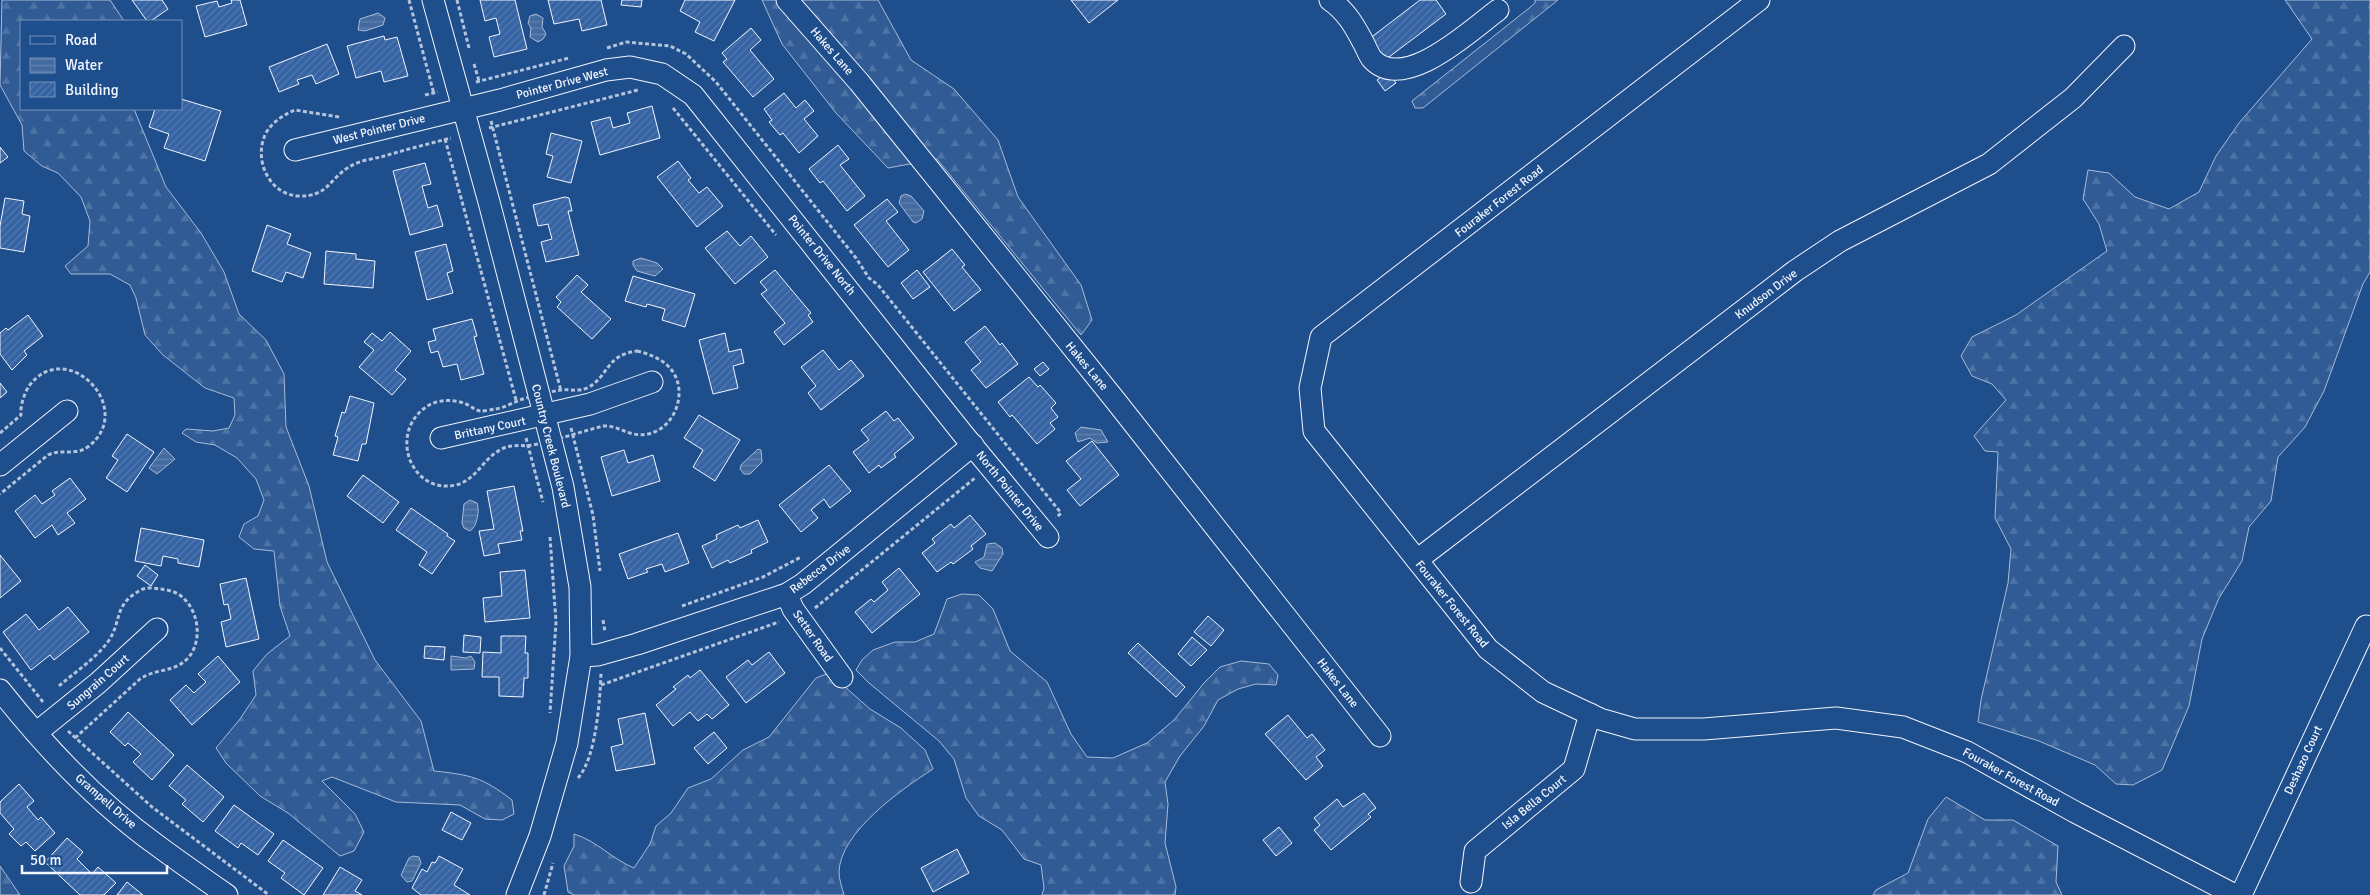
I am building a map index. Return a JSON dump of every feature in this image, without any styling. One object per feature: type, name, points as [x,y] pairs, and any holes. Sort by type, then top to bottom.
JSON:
[{"type":"street","name":"Country Creek Boulevard","points":[[433,0],[464,108],[563,487],[580,587],[581,656],[566,743],[551,801],[517,895]]},
{"type":"street","name":"Hakes Lane","points":[[787,0],[859,82],[1121,408],[1380,736]]},
{"type":"street","points":[[1330,0],[1341,8],[1354,25],[1372,58],[1381,66],[1401,70],[1425,63],[1498,10]]},
{"type":"street","name":"Fouraker Forest Road","points":[[1759,0],[1321,338],[1310,388],[1314,431],[1488,649],[1543,692],[1590,714],[1635,729],[1704,730],[1836,718],[1903,727],[1967,752],[2075,812],[2236,895]]},
{"type":"street","name":"Knudson Drive","points":[[1417,560],[1795,271],[1840,241],[1989,164],[2073,98],[2124,46]]},
{"type":"street","name":"Pointer Drive West","points":[[464,108],[500,100],[606,70],[630,67],[662,74]]},
{"type":"street","name":"Pointer Drive North","points":[[662,74],[693,95],[973,445]]},
{"type":"street","name":"West Pointer Drive","points":[[295,150],[464,108]]},
{"type":"street","name":"Brittany Court","points":[[442,438],[590,404],[652,382]]},
{"type":"street","points":[[0,465],[66,411]]},
{"type":"street","name":"North Pointer Drive","points":[[973,445],[1046,534]]},
{"type":"street","name":"Rebecca Drive","points":[[581,656],[598,655],[637,644],[787,594],[803,584],[973,445]]},
{"type":"street","name":"Setter Road","points":[[787,594],[793,609],[842,677]]},
{"type":"street","name":"Deshazo Court","points":[[2241,895],[2366,626]]},
{"type":"street","name":"Sungrain Court","points":[[36,733],[98,683],[157,628]]},
{"type":"street","name":"Grampell Drive","points":[[0,690],[63,763],[117,813],[157,846],[227,895]]},
{"type":"street","name":"Isla Bella Court","points":[[1471,882],[1474,851],[1574,769],[1590,714]]},
{"type":"path","points":[[410,0],[445,139],[545,509]]},
{"type":"path","points":[[602,49],[626,42],[670,46],[686,54],[716,82],[856,258],[869,278],[878,285],[1061,513],[1046,534]]},
{"type":"path","points":[[416,98],[575,56]]},
{"type":"path","points":[[345,116],[325,116],[295,110],[273,124],[266,133],[260,159],[264,171],[272,183],[289,194],[311,196],[324,189],[350,166],[445,139],[625,93],[646,92]]},
{"type":"path","points":[[668,101],[777,236]]},
{"type":"path","points":[[549,535],[556,622],[550,716]]},
{"type":"path","points":[[678,607],[763,577],[806,554]]},
{"type":"path","points":[[0,648],[70,732],[152,807],[269,895]]},
{"type":"green space","points":[[2,0],[110,0],[123,20],[20,20],[20,110],[134,110],[166,187],[201,233],[224,272],[239,314],[266,340],[284,374],[286,427],[309,486],[327,562],[375,660],[421,721],[434,771],[476,778],[492,786],[512,800],[514,814],[502,820],[485,819],[460,805],[396,802],[332,777],[322,781],[355,814],[364,832],[354,851],[340,856],[288,813],[260,796],[226,763],[216,748],[240,719],[256,695],[253,671],[267,654],[290,636],[280,606],[274,551],[254,549],[239,537],[244,524],[258,516],[264,500],[256,479],[237,458],[215,445],[196,442],[182,433],[186,429],[213,431],[229,428],[235,415],[234,398],[205,388],[163,355],[145,335],[136,298],[130,285],[110,274],[71,274],[65,266],[88,246],[90,221],[81,197],[58,173],[42,166],[24,151],[22,125],[0,85]]},
{"type":"green space","points":[[762,0],[878,0],[911,60],[954,89],[998,140],[1018,197],[1081,285],[1092,320],[1081,335],[937,159],[888,168],[836,113],[782,44]]},
{"type":"green space","points":[[1535,0],[1558,0],[1423,108],[1415,108],[1412,101],[1528,9],[1535,3]]},
{"type":"green space","points":[[2285,0],[2370,0],[2370,272],[2363,284],[2324,391],[2305,427],[2278,457],[2271,501],[2249,527],[2242,561],[2219,598],[2202,639],[2189,706],[2162,770],[2133,785],[2116,784],[2095,765],[2039,741],[1978,722],[1981,700],[2008,583],[2011,549],[1995,518],[1998,452],[1985,451],[1974,436],[2006,400],[1992,384],[1972,376],[1961,356],[1972,337],[2016,315],[2107,251],[2099,224],[2083,199],[2088,170],[2109,173],[2135,197],[2169,209],[2199,192],[2216,156],[2239,123],[2312,39]]},
{"type":"green space","points":[[962,594],[979,595],[993,609],[1010,651],[1047,682],[1071,734],[1087,757],[1113,758],[1147,743],[1174,720],[1204,683],[1220,667],[1241,661],[1269,664],[1278,675],[1276,685],[1256,684],[1238,689],[1218,700],[1204,726],[1180,756],[1165,782],[1168,804],[1165,843],[1176,887],[1175,895],[1042,895],[1044,888],[1041,865],[1024,859],[1002,830],[979,816],[966,798],[954,759],[939,741],[856,670],[862,660],[873,650],[895,642],[915,642],[934,634],[947,599]]},
{"type":"green space","points":[[829,673],[870,709],[901,728],[925,750],[933,769],[905,788],[875,813],[850,842],[842,857],[839,872],[844,895],[574,895],[568,892],[564,866],[574,846],[574,834],[590,841],[634,868],[650,844],[656,826],[671,813],[688,788],[711,779],[743,750],[769,737],[816,678]]},
{"type":"green space","points":[[1946,797],[1985,820],[2013,820],[2058,846],[2056,882],[2062,895],[1873,895],[1876,890],[1908,873],[1928,819]]},
{"type":"green space","points":[[0,866],[20,895],[0,895]]},
{"type":"water","points":[[378,13],[385,18],[383,25],[365,31],[358,30],[360,19]]},
{"type":"water","points":[[536,14],[543,18],[542,27],[546,34],[538,42],[530,37],[531,28],[528,23],[530,16]]},
{"type":"water","points":[[905,194],[911,196],[924,211],[922,219],[916,223],[913,222],[899,203],[901,196]]},
{"type":"water","points":[[641,258],[657,263],[663,269],[655,276],[637,271],[633,261]]},
{"type":"water","points":[[1081,427],[1101,430],[1108,442],[1097,443],[1090,438],[1078,442],[1075,433]]},
{"type":"water","points":[[164,448],[175,459],[157,474],[149,468]]},
{"type":"water","points":[[758,449],[761,450],[762,462],[750,474],[744,474],[740,469],[741,465]]},
{"type":"water","points":[[470,500],[477,503],[478,510],[476,522],[470,531],[464,528],[462,523],[464,504]]},
{"type":"water","points":[[995,543],[1002,548],[1003,554],[992,571],[980,568],[975,562],[984,557],[987,544]]},
{"type":"water","points":[[451,656],[466,658],[471,656],[475,662],[474,669],[451,670]]},
{"type":"water","points":[[413,856],[419,857],[421,863],[412,881],[407,882],[401,875],[409,858]]},
{"type":"building","points":[[132,0],[162,0],[168,9],[152,20],[146,20]]},
{"type":"building","points":[[231,0],[240,0],[247,25],[205,37],[196,6],[217,1],[219,7],[232,3]]},
{"type":"building","points":[[480,0],[515,0],[527,49],[494,57],[489,37],[500,34],[496,18],[485,21]]},
{"type":"building","points":[[548,0],[601,0],[607,25],[582,31],[579,19],[554,24]]},
{"type":"building","points":[[622,0],[642,0],[641,7],[621,5]]},
{"type":"building","points":[[685,0],[735,0],[714,41],[695,32],[700,22],[680,11]]},
{"type":"building","points":[[1071,0],[1118,0],[1089,23]]},
{"type":"building","points":[[1420,0],[1436,0],[1446,14],[1385,60],[1369,39]]},
{"type":"building","points":[[751,28],[761,40],[750,50],[774,79],[753,97],[723,62],[727,59],[722,53]]},
{"type":"building","points":[[384,36],[385,40],[397,37],[408,76],[384,82],[381,71],[356,78],[347,46]]},
{"type":"building","points":[[327,44],[339,74],[316,84],[312,75],[297,80],[299,84],[279,92],[269,67]]},
{"type":"building","points":[[1388,72],[1396,83],[1385,91],[1377,80]]},
{"type":"building","points":[[784,93],[796,108],[805,100],[814,111],[804,119],[818,136],[799,153],[783,133],[780,135],[769,122],[772,120],[764,109]]},
{"type":"building","points":[[182,99],[221,111],[205,161],[164,148],[169,134],[149,127],[155,110],[182,110]]},
{"type":"building","points":[[652,106],[660,138],[600,155],[591,122],[610,117],[613,128],[630,123],[627,113]]},
{"type":"building","points":[[551,133],[582,141],[571,183],[547,177],[553,156],[546,154]]},
{"type":"building","points":[[838,145],[849,159],[840,165],[865,196],[847,211],[823,181],[820,183],[809,169]]},
{"type":"building","points":[[0,147],[8,157],[0,163]]},
{"type":"building","points":[[678,161],[691,178],[688,180],[699,193],[707,187],[723,206],[697,227],[657,177]]},
{"type":"building","points":[[425,163],[431,184],[422,186],[428,208],[437,205],[443,226],[410,235],[393,171]]},
{"type":"building","points":[[565,197],[569,198],[572,211],[568,211],[579,255],[546,262],[541,242],[552,239],[548,224],[538,226],[533,205]]},
{"type":"building","points":[[5,198],[24,201],[22,214],[30,216],[24,252],[0,248],[0,226]]},
{"type":"building","points":[[887,199],[898,212],[886,221],[909,250],[888,267],[854,225]]},
{"type":"building","points":[[267,225],[291,234],[287,244],[311,253],[303,278],[286,272],[282,282],[252,271]]},
{"type":"building","points":[[727,231],[740,246],[751,236],[768,257],[735,284],[705,248]]},
{"type":"building","points":[[446,244],[453,271],[447,273],[453,293],[427,300],[415,252]]},
{"type":"building","points":[[952,249],[965,265],[962,267],[981,290],[954,311],[923,272]]},
{"type":"building","points":[[326,251],[356,254],[356,259],[375,261],[373,288],[324,284]]},
{"type":"building","points":[[775,270],[811,313],[808,315],[813,322],[784,345],[774,332],[785,323],[761,294],[767,290],[760,282]]},
{"type":"building","points":[[917,270],[930,287],[913,299],[901,283]]},
{"type":"building","points":[[577,275],[588,285],[581,292],[611,319],[592,339],[557,307],[561,302],[556,297]]},
{"type":"building","points":[[633,276],[695,294],[685,327],[662,320],[665,309],[647,304],[646,307],[625,301]]},
{"type":"building","points":[[28,315],[43,336],[24,351],[27,355],[12,370],[0,354],[0,333],[6,328],[8,330]]},
{"type":"building","points":[[472,319],[477,336],[474,337],[484,374],[461,380],[457,364],[443,367],[438,351],[431,353],[428,342],[436,340],[433,329]]},
{"type":"building","points":[[985,326],[1000,345],[1002,343],[1018,364],[986,388],[971,370],[981,362],[965,342]]},
{"type":"building","points":[[390,332],[411,351],[395,370],[406,379],[392,395],[359,367],[374,350],[364,342],[372,333],[382,341]]},
{"type":"building","points":[[725,333],[729,352],[741,349],[744,363],[733,366],[738,388],[713,394],[699,340]]},
{"type":"building","points":[[823,350],[839,370],[851,360],[864,376],[821,410],[808,393],[816,386],[801,367]]},
{"type":"building","points":[[1043,362],[1049,369],[1040,376],[1034,369]]},
{"type":"building","points":[[1029,377],[1038,387],[1040,385],[1056,403],[1051,408],[1058,417],[1050,423],[1055,429],[1037,444],[998,402]]},
{"type":"building","points":[[0,383],[7,392],[0,398]]},
{"type":"building","points":[[350,396],[374,403],[366,444],[362,444],[358,461],[333,455],[338,437],[335,436],[342,412],[345,413]]},
{"type":"building","points":[[886,411],[894,421],[898,418],[914,438],[894,454],[896,457],[881,468],[879,465],[869,473],[853,452],[869,440],[861,430]]},
{"type":"building","points":[[699,415],[740,440],[715,481],[693,467],[703,450],[684,438]]},
{"type":"building","points":[[127,434],[154,452],[127,492],[106,478],[118,460],[112,456]]},
{"type":"building","points":[[1092,441],[1119,475],[1080,506],[1067,490],[1081,479],[1066,461]]},
{"type":"building","points":[[624,450],[628,463],[653,455],[660,481],[612,496],[601,457]]},
{"type":"building","points":[[829,465],[851,491],[830,508],[824,499],[811,510],[818,518],[801,532],[779,505]]},
{"type":"building","points":[[363,475],[399,502],[383,523],[347,496]]},
{"type":"building","points":[[70,478],[86,499],[67,513],[75,523],[58,535],[52,525],[35,538],[15,511],[35,495],[42,504],[55,495],[52,491]]},
{"type":"building","points":[[514,486],[523,531],[520,531],[522,540],[498,544],[500,553],[484,556],[479,531],[494,529],[487,491]]},
{"type":"building","points":[[411,508],[455,541],[432,574],[419,565],[427,552],[396,530]]},
{"type":"building","points":[[970,515],[986,534],[971,546],[973,549],[953,564],[951,562],[937,572],[922,553],[935,543],[932,539],[951,524],[954,528]]},
{"type":"building","points":[[758,520],[768,542],[751,550],[752,553],[730,563],[728,560],[712,568],[702,546],[717,539],[716,535],[738,525],[740,528]]},
{"type":"building","points":[[141,528],[204,540],[199,567],[178,563],[178,559],[163,556],[161,566],[135,561]]},
{"type":"building","points":[[678,533],[689,563],[665,572],[662,564],[646,569],[648,572],[628,579],[619,554]]},
{"type":"building","points":[[0,555],[21,581],[0,598]]},
{"type":"building","points":[[145,565],[158,575],[151,586],[137,576]]},
{"type":"building","points":[[899,568],[920,594],[872,633],[855,612],[871,599],[874,602],[888,590],[882,582]]},
{"type":"building","points":[[525,570],[530,618],[485,622],[483,598],[502,596],[500,572]]},
{"type":"building","points":[[246,578],[259,639],[226,647],[221,622],[231,619],[228,604],[224,605],[220,584]]},
{"type":"building","points":[[68,607],[89,632],[54,660],[50,655],[31,670],[3,632],[26,614],[39,630]]},
{"type":"building","points":[[1208,616],[1224,630],[1211,646],[1194,632]]},
{"type":"building","points":[[464,635],[481,637],[480,653],[463,652]]},
{"type":"building","points":[[501,636],[526,636],[525,653],[528,653],[528,678],[524,678],[523,697],[499,696],[499,677],[482,677],[483,652],[501,653]]},
{"type":"building","points":[[1192,637],[1207,650],[1191,666],[1178,654]]},
{"type":"building","points":[[1138,643],[1185,687],[1176,697],[1128,653]]},
{"type":"building","points":[[425,646],[445,647],[444,660],[424,658]]},
{"type":"building","points":[[769,652],[785,673],[746,703],[726,677],[748,660],[752,665]]},
{"type":"building","points":[[218,656],[240,682],[192,725],[170,700],[186,685],[194,693],[206,682],[198,674]]},
{"type":"building","points":[[700,670],[729,705],[712,719],[707,714],[698,721],[690,712],[673,726],[656,705],[676,689],[673,687],[688,675],[690,678]]},
{"type":"building","points":[[128,712],[174,755],[152,780],[133,762],[141,754],[128,743],[125,746],[110,732]]},
{"type":"building","points":[[645,713],[655,764],[616,771],[611,747],[623,744],[618,719]]},
{"type":"building","points":[[1288,715],[1307,738],[1312,734],[1325,750],[1316,757],[1323,766],[1306,780],[1265,734]]},
{"type":"building","points":[[714,732],[727,748],[708,764],[694,748]]},
{"type":"building","points":[[187,765],[224,797],[203,822],[182,804],[186,800],[169,786]]},
{"type":"building","points":[[19,784],[34,801],[27,807],[38,820],[41,817],[55,833],[35,851],[26,842],[21,846],[9,834],[14,829],[0,813],[0,802]]},
{"type":"building","points":[[1364,793],[1376,808],[1368,814],[1371,817],[1331,850],[1314,830],[1320,825],[1314,818],[1337,799],[1343,807]]},
{"type":"building","points":[[234,805],[274,834],[258,855],[241,843],[238,848],[215,831]]},
{"type":"building","points":[[451,812],[471,823],[462,840],[442,830]]},
{"type":"building","points":[[1279,827],[1292,843],[1276,856],[1263,840]]},
{"type":"building","points":[[67,838],[83,852],[77,859],[92,874],[98,867],[116,883],[104,895],[80,895],[45,862]]},
{"type":"building","points":[[283,840],[323,868],[304,895],[281,878],[285,873],[268,861]]},
{"type":"building","points":[[957,849],[969,873],[933,892],[921,868]]},
{"type":"building","points":[[439,856],[463,869],[454,885],[470,895],[421,895],[412,888],[422,869],[427,872],[432,862],[435,863]]},
{"type":"building","points":[[340,867],[362,880],[355,891],[362,895],[323,895]]},
{"type":"building","points":[[127,882],[143,895],[117,895]]}]
